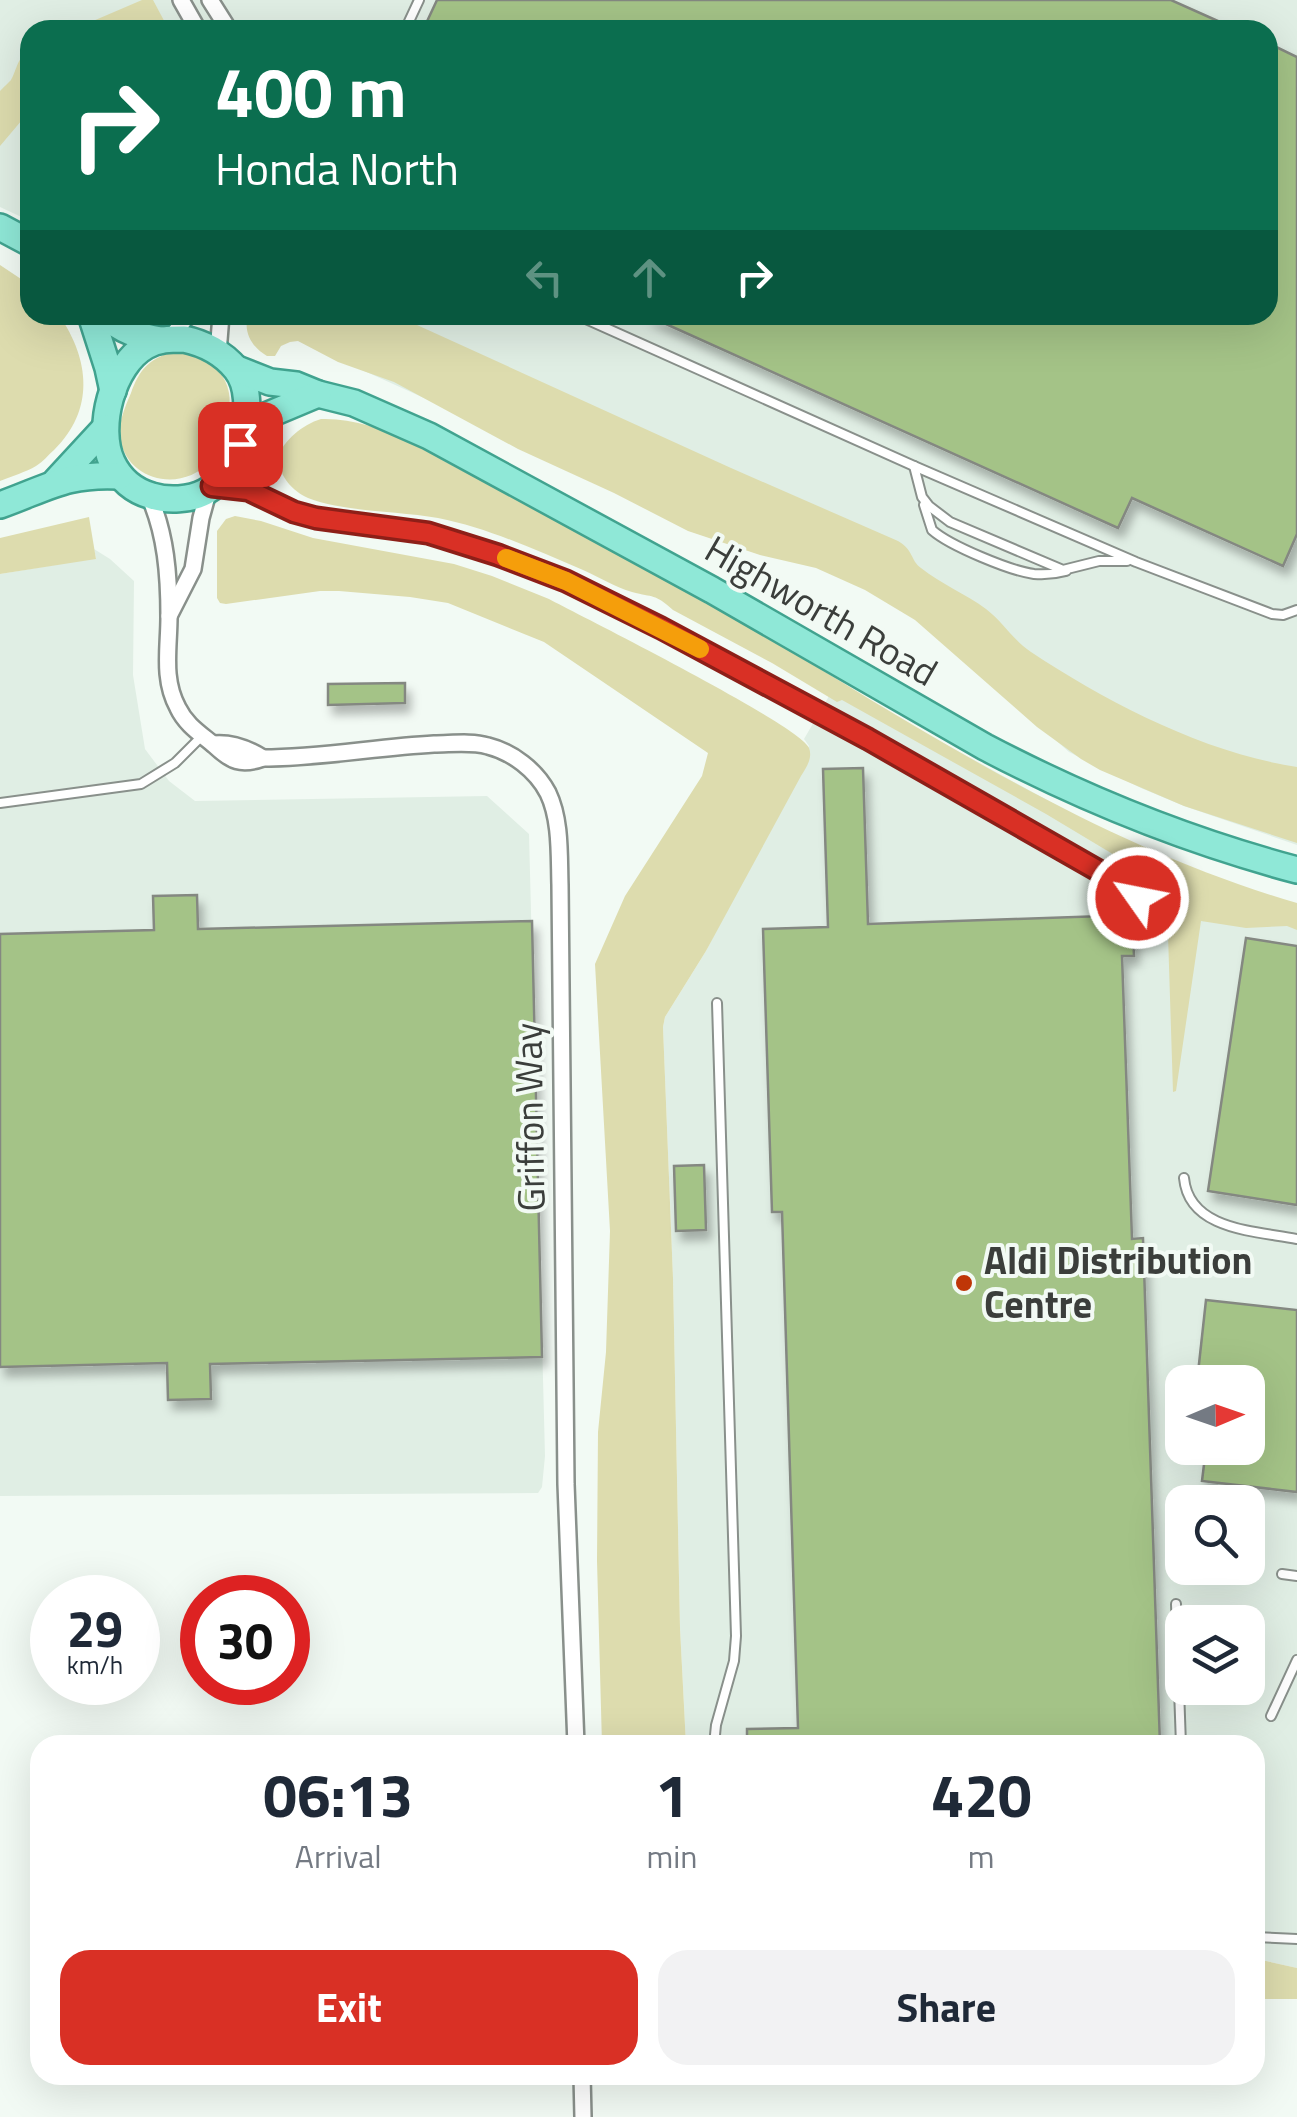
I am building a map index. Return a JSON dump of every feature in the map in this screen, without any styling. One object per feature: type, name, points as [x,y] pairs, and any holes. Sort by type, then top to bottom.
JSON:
[{"type":"main road","points":[[93,325],[112,391],[105,444],[120,476],[150,496],[175,499],[202,493],[227,470],[240,442],[248,406],[243,382],[227,361],[196,342],[140,337],[117,325]]},
{"type":"main road","points":[[112,391],[135,354],[166,339]]},
{"type":"main road","name":"Highworth Road","points":[[227,361],[258,378],[354,402],[494,470],[712,590],[984,748],[1044,778],[1201,841],[1297,870]]},
{"type":"main road","points":[[240,442],[268,415],[318,394]]},
{"type":"main road","points":[[56,481],[105,428]]},
{"type":"main road","points":[[0,505],[56,481],[83,475],[120,476]]},
{"type":"street","points":[[166,339],[179,325]]},
{"type":"street","points":[[222,325],[227,361]]},
{"type":"street","points":[[240,442],[262,495]]},
{"type":"street","points":[[169,616],[190,580],[201,518],[211,488],[241,488],[316,518],[440,536],[566,581],[661,628],[868,739],[1099,871],[1142,903]]},
{"type":"street","points":[[150,496],[164,542],[170,689],[179,712],[208,740]]},
{"type":"street","name":"Griffon Way","points":[[208,740],[252,751],[263,758],[479,744],[502,751],[529,768],[548,792],[559,848],[566,1484],[576,1735]]},
{"type":"street","points":[[582,2085],[583,2117]]},
{"type":"lane","points":[[600,325],[1136,562],[1272,614],[1297,610]]},
{"type":"lane","points":[[914,466],[932,530],[954,544],[1027,573],[1050,574],[1099,561],[1136,562]]},
{"type":"lane","points":[[922,497],[950,522],[1051,566],[1070,570]]},
{"type":"lane","points":[[0,803],[141,784],[208,740]]},
{"type":"lane","points":[[715,1735],[731,1678],[736,1636],[717,1004]]},
{"type":"lane","points":[[1184,1178],[1191,1202],[1219,1224],[1297,1239]]},
{"type":"lane","points":[[1282,1574],[1297,1576]]},
{"type":"lane","points":[[1176,1604],[1181,1735]]},
{"type":"lane","points":[[1270,1716],[1297,1660]]},
{"type":"lane","points":[[1265,1937],[1297,1939]]},
{"type":"shaded area","points":[[0,0],[1297,0],[1297,845],[1184,806],[1069,752],[890,592],[644,502],[263,325],[1278,325],[1278,20],[20,20],[20,216],[0,207]]},
{"type":"shaded area","points":[[94,549],[134,581],[133,675],[145,749],[169,781],[195,801],[487,796],[529,834],[545,1456],[538,1493],[0,1496],[0,574],[96,558]]},
{"type":"shaded area","points":[[836,684],[1165,865],[1297,912],[1297,1968],[1265,1961],[1265,1735],[685,1735],[663,1027],[665,1017],[706,951],[809,746],[804,739]]},
{"type":"green space","points":[[142,0],[153,0],[164,20],[95,20]]},
{"type":"green space","points":[[20,60],[20,122],[0,146],[0,91],[11,80]]},
{"type":"green space","points":[[0,265],[20,278],[20,325],[65,325],[77,349],[84,384],[82,402],[67,435],[36,466],[0,481]]},
{"type":"green space","points":[[417,325],[898,541],[921,568],[986,609],[1031,652],[1092,690],[1193,738],[1297,767],[1297,843],[1184,806],[1081,759],[1037,727],[915,620],[865,590],[816,568],[760,555],[688,531],[518,449],[394,382],[338,362],[298,341],[281,346],[275,356],[267,356],[250,339],[247,328]]},
{"type":"green space","points":[[172,352],[206,361],[222,376],[230,397],[225,430],[214,456],[199,471],[172,479],[144,473],[133,465],[125,453],[120,432],[124,409],[141,372],[157,358]]},
{"type":"green space","points":[[321,419],[343,420],[385,431],[582,530],[715,604],[945,744],[1082,817],[1223,879],[1297,903],[1297,930],[1287,926],[1246,928],[1201,921],[1173,1092],[1167,903],[1155,901],[1132,876],[1136,868],[657,598],[626,590],[530,547],[475,528],[438,518],[322,503],[302,495],[284,477],[277,458],[295,434]]},
{"type":"green space","points":[[235,516],[261,521],[313,538],[454,564],[492,576],[549,599],[733,696],[797,736],[809,748],[807,766],[706,951],[665,1017],[663,1027],[685,1735],[602,1735],[598,1432],[606,1352],[610,1231],[595,964],[625,896],[702,776],[708,753],[544,642],[448,603],[320,591],[220,603],[217,531],[226,519]]},
{"type":"green space","points":[[89,517],[96,559],[0,574],[0,538]]},
{"type":"green space","points":[[1265,1961],[1297,1968],[1297,1999],[1265,1999]]},
{"type":"building","points":[[437,0],[1171,0],[1216,20],[428,20]]},
{"type":"building","points":[[1278,48],[1297,57],[1297,534],[1283,566],[1132,498],[1118,528],[668,325],[1278,325]]},
{"type":"building","points":[[405,683],[405,703],[328,705],[328,684]]},
{"type":"building","name":"Aldi Distribution Centre","points":[[863,768],[868,924],[1132,915],[1134,956],[1122,956],[1132,1239],[1143,1238],[1160,1735],[747,1735],[747,1729],[798,1728],[782,1212],[772,1212],[763,929],[828,927],[823,769]]},
{"type":"building","points":[[197,895],[198,929],[532,921],[542,1357],[210,1364],[211,1399],[168,1400],[167,1363],[0,1367],[0,934],[154,930],[153,896]]},
{"type":"building","points":[[1246,938],[1297,946],[1297,1205],[1208,1191]]},
{"type":"building","points":[[704,1165],[706,1230],[676,1231],[674,1166]]},
{"type":"building","points":[[1206,1300],[1297,1310],[1297,1492],[1265,1488],[1265,1485],[1202,1481],[1204,1465],[1265,1465],[1265,1365],[1199,1365]]},
{"type":"slow traffic","points":[[506,558],[566,581],[700,649]]},
{"type":"place","name":"Aldi Distribution Centre","points":[[964,1283]]},
{"type":"route","points":[[240,444],[223,476],[212,486],[248,490],[316,518],[428,533],[566,581],[868,739],[1099,871],[1138,898]]}]
